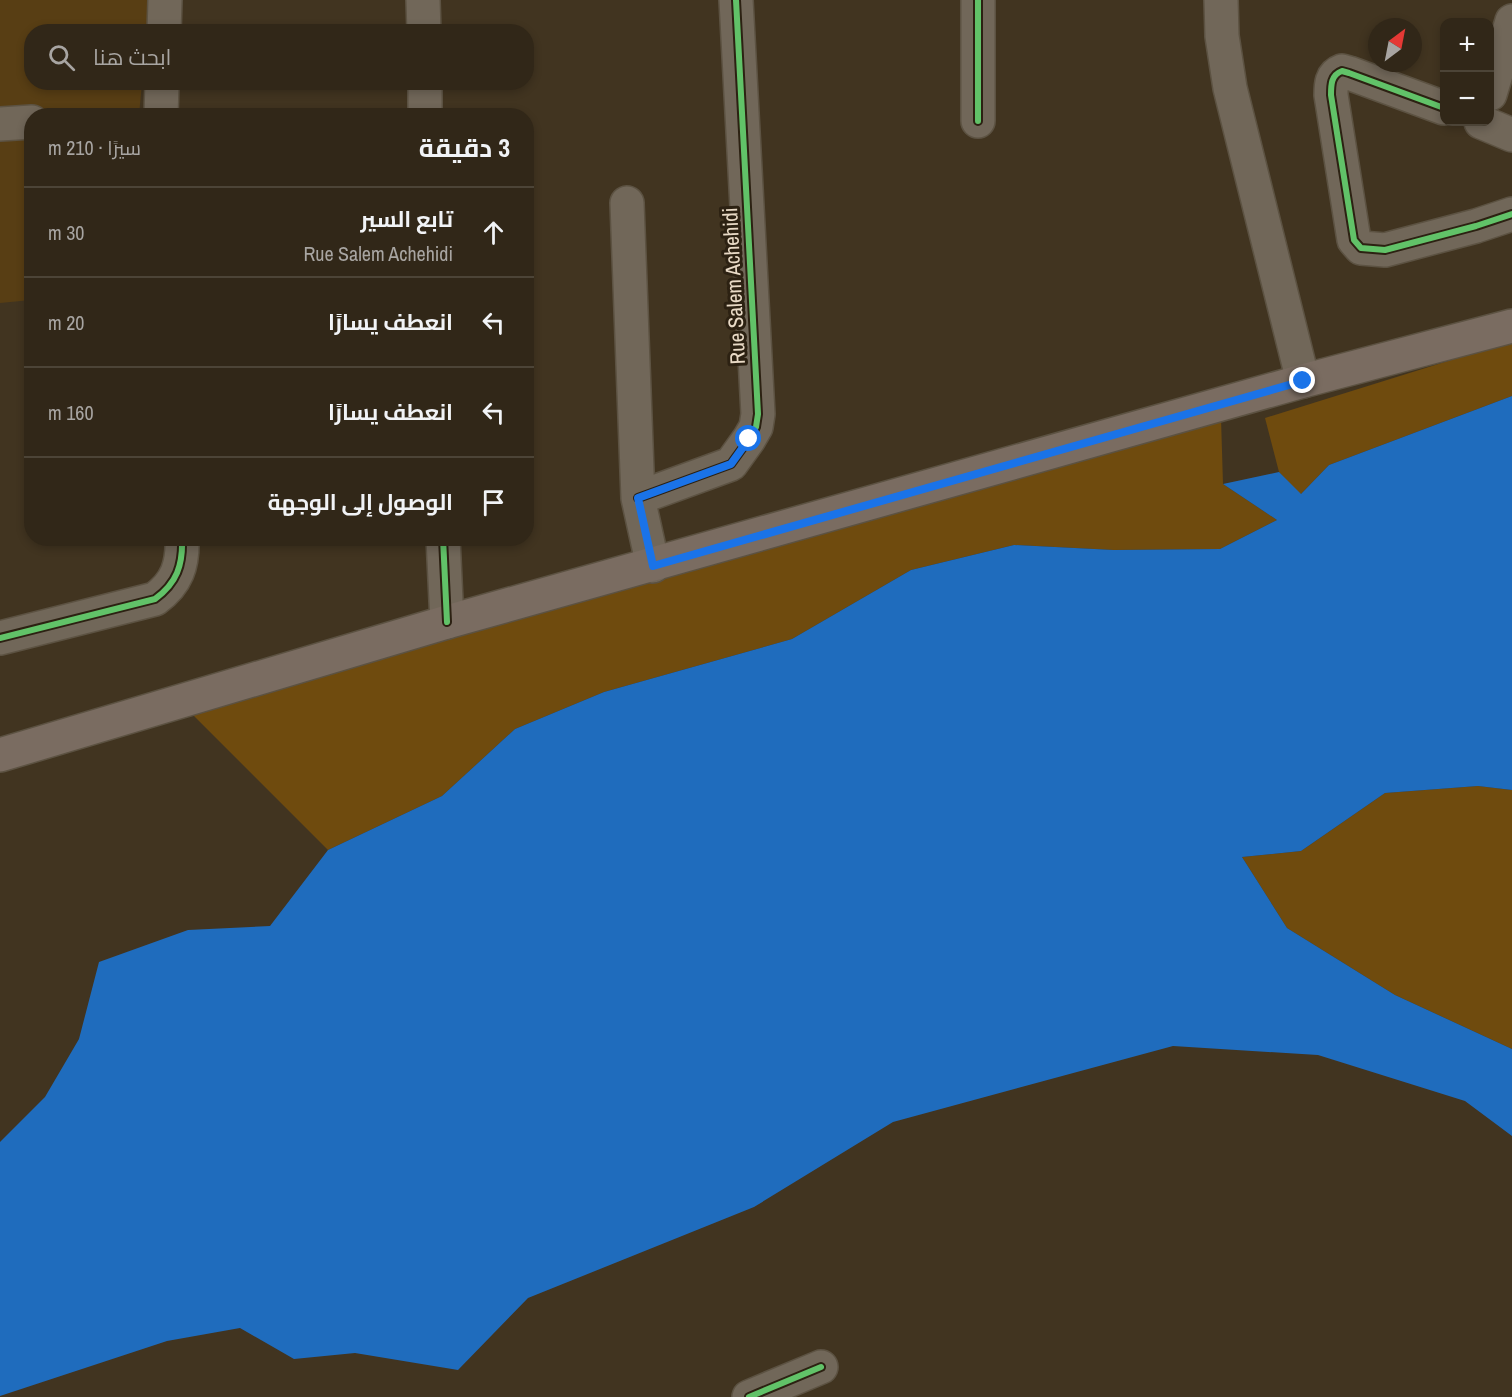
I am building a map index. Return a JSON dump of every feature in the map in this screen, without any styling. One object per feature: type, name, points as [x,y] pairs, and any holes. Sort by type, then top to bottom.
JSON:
[{"type":"main road","points":[[0,755],[447,622],[653,566],[1303,381],[1512,326]]},
{"type":"street","points":[[164,24],[165,0]]},
{"type":"street","points":[[423,0],[424,24]]},
{"type":"street","name":"Rue Salem Achehidi","points":[[638,498],[731,464],[756,427],[758,414],[736,0]]},
{"type":"street","points":[[978,0],[978,121]]},
{"type":"street","points":[[1221,0],[1222,36],[1230,88],[1303,381]]},
{"type":"street","points":[[1494,81],[1512,21]]},
{"type":"street","points":[[1440,107],[1349,73],[1342,71],[1334,76],[1331,95],[1354,240],[1361,248],[1384,250],[1476,226],[1512,214]]},
{"type":"street","points":[[161,108],[162,90]]},
{"type":"street","points":[[425,90],[425,108]]},
{"type":"street","points":[[0,124],[24,122]]},
{"type":"street","points":[[1491,126],[1512,135]]},
{"type":"street","points":[[627,203],[638,498],[653,566]]},
{"type":"street","points":[[0,638],[155,599],[174,581],[180,569],[182,546]]},
{"type":"street","points":[[443,546],[447,622]]},
{"type":"street","points":[[749,1397],[821,1366]]},
{"type":"shaded area","points":[[0,0],[149,0],[147,24],[24,24],[24,90],[141,90],[140,108],[24,108],[24,301],[0,303]]},
{"type":"shaded area","points":[[1512,341],[1512,396],[1329,465],[1300,495],[1279,472],[1265,418]]},
{"type":"shaded area","points":[[1221,418],[1223,484],[1277,520],[1220,549],[1114,550],[1014,545],[911,570],[792,639],[604,692],[515,729],[442,796],[328,850],[176,698]]},
{"type":"shaded area","points":[[1478,786],[1512,790],[1512,1049],[1395,995],[1287,928],[1242,857],[1301,851],[1385,793]]},
{"type":"water","points":[[1512,396],[1512,790],[1478,786],[1385,793],[1301,851],[1242,857],[1287,928],[1395,995],[1512,1049],[1512,1136],[1465,1101],[1318,1055],[1173,1046],[893,1122],[754,1207],[528,1298],[458,1370],[355,1353],[294,1359],[240,1328],[167,1341],[0,1396],[0,1142],[45,1097],[79,1039],[99,962],[188,930],[270,926],[328,850],[442,796],[515,729],[604,692],[792,639],[911,570],[1014,545],[1114,550],[1220,549],[1277,520],[1223,484],[1279,472],[1301,494],[1329,465]]},
{"type":"cycle path","points":[[638,498],[731,464],[756,427],[758,414],[736,0]]},
{"type":"cycle path","points":[[978,0],[978,121]]},
{"type":"cycle path","points":[[1440,107],[1342,71],[1334,78],[1331,95],[1354,240],[1361,248],[1385,250],[1512,214]]},
{"type":"cycle path","points":[[0,638],[155,599],[169,587],[177,573],[182,546]]},
{"type":"cycle path","points":[[443,546],[447,622]]},
{"type":"cycle path","points":[[749,1397],[821,1367]]},
{"type":"route","points":[[749,439],[731,464],[638,498],[653,566],[1303,381]]}]
